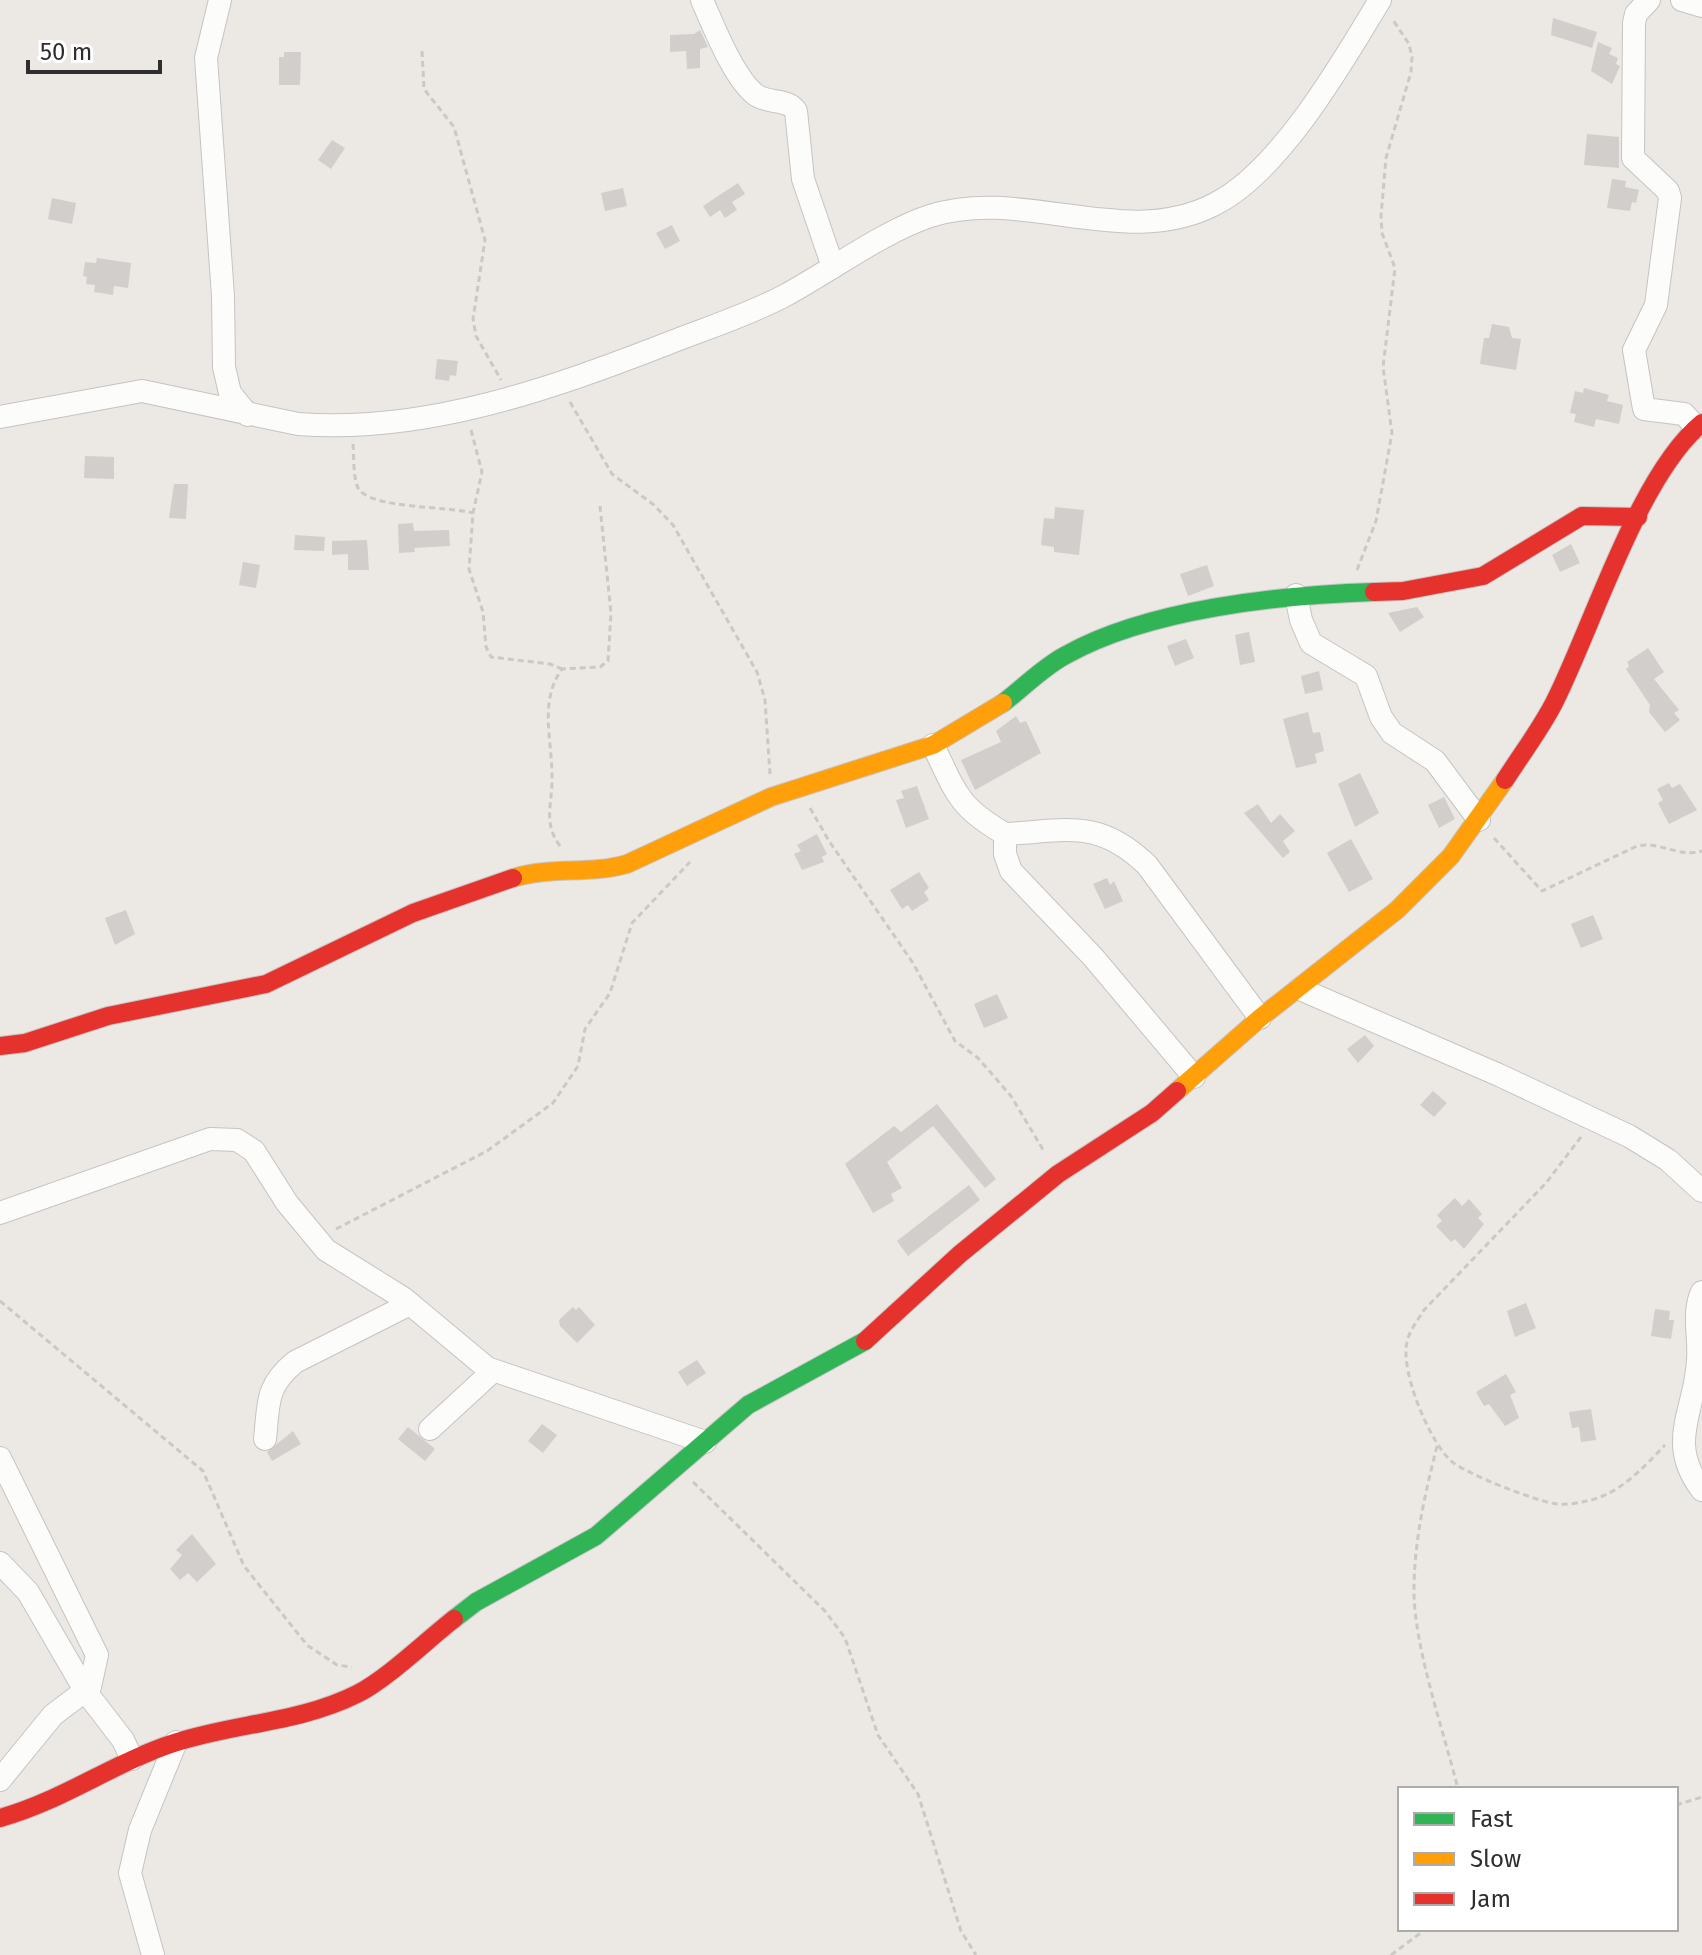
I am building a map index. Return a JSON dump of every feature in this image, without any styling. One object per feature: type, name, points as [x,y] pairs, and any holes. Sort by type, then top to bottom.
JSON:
[{"type":"street","points":[[220,0],[206,58],[223,296],[224,367],[230,393],[248,415]]},
{"type":"street","points":[[702,0],[718,37],[750,91],[766,100],[789,104],[796,111],[806,192],[833,267]]},
{"type":"street","points":[[0,417],[142,391],[179,396],[248,415],[298,424],[350,425],[401,420],[559,386],[781,297],[928,217],[964,208],[1157,223],[1188,217],[1215,205],[1255,178],[1272,161],[1380,0]]},
{"type":"street","points":[[0,1818],[37,1808],[132,1759],[176,1742],[286,1720],[359,1693],[476,1602],[596,1536],[769,1391],[867,1340],[960,1254],[1058,1174],[1152,1113],[1260,1018],[1397,910],[1451,856],[1479,820],[1553,705],[1638,517],[1660,476],[1699,425],[1684,414],[1644,409],[1633,363],[1638,337],[1656,305],[1670,198],[1668,191],[1633,158],[1634,23],[1636,14],[1649,0]]},
{"type":"street","points":[[1682,0],[1702,6]]},
{"type":"street","points":[[0,1046],[25,1043],[108,1016],[266,984],[413,913],[538,870],[610,869],[627,864],[771,797],[933,745],[989,714],[1065,655],[1109,637],[1210,609],[1296,595],[1403,591],[1483,576],[1582,516],[1638,517]]},
{"type":"street","points":[[1296,595],[1301,620],[1311,643],[1366,676],[1381,717],[1392,733],[1435,761],[1479,820]]},
{"type":"street","points":[[933,745],[957,795],[972,815],[1005,834],[1098,831],[1126,846],[1147,865],[1260,1018]]},
{"type":"street","points":[[1005,834],[1005,854],[1011,871],[1093,957],[1194,1077]]},
{"type":"street","points":[[1300,989],[1499,1075],[1649,1146],[1702,1191]]},
{"type":"street","points":[[0,1213],[210,1139],[226,1138],[245,1143],[254,1151],[314,1239],[340,1262],[410,1304],[493,1371],[705,1442]]},
{"type":"street","points":[[1702,1292],[1696,1312],[1697,1375],[1683,1427],[1685,1459],[1690,1474],[1702,1490]]},
{"type":"street","points":[[265,1439],[270,1389],[281,1373],[295,1362],[410,1304]]},
{"type":"street","points":[[430,1429],[493,1371]]},
{"type":"street","points":[[0,1458],[96,1648],[94,1677],[86,1692],[53,1715],[0,1780]]},
{"type":"street","points":[[0,1563],[28,1592],[86,1692],[123,1740],[132,1759]]},
{"type":"street","points":[[153,1955],[130,1873],[140,1830],[176,1742]]},
{"type":"path","points":[[1348,592],[1376,521],[1392,433],[1383,367],[1395,268],[1382,233],[1381,216],[1386,158],[1411,72],[1412,57],[1409,44],[1380,0]]},
{"type":"path","points":[[422,51],[424,89],[454,127],[485,240],[481,281],[473,304],[476,336],[512,398]]},
{"type":"path","points":[[559,386],[612,474],[654,505],[673,525],[757,672],[765,700],[771,797]]},
{"type":"path","points":[[464,407],[482,463],[473,513],[469,569],[483,612],[489,656],[550,664],[562,669],[600,667],[609,655],[611,613],[600,506]]},
{"type":"path","points":[[350,425],[361,492],[395,505],[445,506],[473,513]]},
{"type":"path","points":[[562,669],[547,716],[552,780],[549,821],[553,836],[563,850],[587,869]]},
{"type":"path","points":[[803,789],[829,841],[913,963],[955,1041],[978,1058],[1011,1096],[1058,1174]]},
{"type":"path","points":[[1479,820],[1542,891],[1637,846],[1655,844],[1680,854],[1702,851]]},
{"type":"path","points":[[314,1239],[352,1223],[487,1151],[553,1103],[578,1066],[585,1029],[610,993],[632,923],[676,880],[696,854]]},
{"type":"path","points":[[1593,1121],[1546,1183],[1424,1310],[1407,1339],[1405,1352],[1423,1418],[1437,1446],[1453,1463],[1527,1496],[1558,1504],[1589,1501],[1613,1491],[1634,1477],[1683,1427]]},
{"type":"path","points":[[0,1301],[203,1471],[244,1566],[307,1645],[337,1665],[353,1667]]},
{"type":"path","points":[[1437,1446],[1419,1517],[1414,1592],[1417,1623],[1458,1787]]},
{"type":"path","points":[[679,1468],[825,1611],[845,1638],[878,1735],[918,1794],[961,1931],[976,1955]]},
{"type":"path","points":[[1678,1804],[1702,1797]]},
{"type":"path","points":[[1391,1955],[1423,1931]]},
{"type":"building","points":[[1553,18],[1597,32],[1592,48],[1551,35]]},
{"type":"building","points":[[700,30],[708,47],[700,49],[700,68],[687,69],[686,51],[670,52],[670,35],[694,34]]},
{"type":"building","points":[[1598,42],[1612,48],[1609,54],[1618,58],[1616,64],[1620,66],[1612,84],[1591,71]]},
{"type":"building","points":[[284,52],[301,52],[300,85],[279,85],[279,57],[284,57]]},
{"type":"building","points":[[1587,134],[1619,137],[1619,168],[1584,165]]},
{"type":"building","points":[[332,140],[345,148],[331,169],[318,160]]},
{"type":"building","points":[[1612,179],[1626,181],[1625,187],[1639,190],[1630,211],[1607,208]]},
{"type":"building","points":[[738,183],[745,194],[732,202],[737,210],[725,218],[720,210],[710,217],[703,206]]},
{"type":"building","points":[[623,188],[627,206],[605,211],[601,193]]},
{"type":"building","points":[[52,198],[76,203],[72,224],[48,219]]},
{"type":"building","points":[[672,225],[680,241],[665,249],[656,233]]},
{"type":"building","points":[[97,258],[131,263],[128,288],[114,286],[113,295],[94,292],[95,285],[86,284],[87,277],[83,276],[85,262],[96,263]]},
{"type":"building","points":[[1492,324],[1509,327],[1512,338],[1521,339],[1516,370],[1480,364],[1484,338],[1489,338]]},
{"type":"building","points":[[437,359],[458,361],[456,376],[450,375],[449,381],[435,379]]},
{"type":"building","points":[[1584,388],[1609,395],[1607,401],[1623,405],[1619,424],[1596,419],[1594,427],[1574,422],[1576,414],[1570,413],[1575,391],[1583,393]]},
{"type":"building","points":[[85,456],[114,457],[114,479],[84,478]]},
{"type":"building","points":[[174,484],[188,484],[186,519],[169,518]]},
{"type":"building","points":[[1055,507],[1084,510],[1079,555],[1054,552],[1054,547],[1041,545],[1044,518],[1054,519]]},
{"type":"building","points":[[413,523],[414,531],[449,530],[450,546],[414,548],[415,552],[399,553],[398,524]]},
{"type":"building","points":[[295,535],[325,537],[324,551],[294,550]]},
{"type":"building","points":[[367,540],[369,570],[348,570],[348,554],[332,555],[332,541]]},
{"type":"building","points":[[1571,544],[1580,563],[1560,572],[1552,555]]},
{"type":"building","points":[[243,562],[260,565],[256,588],[239,585]]},
{"type":"building","points":[[1207,565],[1214,586],[1188,596],[1180,574]]},
{"type":"building","points":[[1417,607],[1424,617],[1400,632],[1388,613]]},
{"type":"building","points":[[1249,632],[1255,662],[1240,665],[1235,635]]},
{"type":"building","points":[[1186,639],[1194,658],[1175,666],[1167,646]]},
{"type":"building","points":[[1648,648],[1664,672],[1654,679],[1679,710],[1674,713],[1680,720],[1665,732],[1649,712],[1650,705],[1626,669],[1629,666],[1627,662]]},
{"type":"building","points":[[1319,671],[1323,690],[1305,694],[1301,676]]},
{"type":"building","points":[[1308,712],[1313,733],[1320,732],[1324,751],[1315,754],[1317,763],[1296,768],[1283,719]]},
{"type":"building","points":[[1016,716],[1020,723],[1026,721],[1041,753],[975,790],[961,760],[1001,742],[996,731]]},
{"type":"building","points":[[1360,773],[1379,813],[1355,827],[1338,784]]},
{"type":"building","points":[[1669,783],[1672,788],[1680,784],[1697,810],[1669,824],[1658,803],[1663,800],[1657,789]]},
{"type":"building","points":[[917,786],[929,819],[906,828],[896,800],[904,798],[901,791]]},
{"type":"building","points":[[1444,797],[1455,819],[1439,828],[1428,805]]},
{"type":"building","points":[[1258,804],[1271,823],[1280,814],[1295,831],[1283,841],[1290,852],[1283,858],[1244,813]]},
{"type":"building","points":[[817,834],[827,854],[822,857],[824,862],[802,870],[794,854],[801,851],[797,845]]},
{"type":"building","points":[[1351,839],[1373,879],[1349,892],[1327,853]]},
{"type":"building","points":[[919,872],[929,888],[924,892],[929,900],[912,911],[908,905],[902,909],[890,890]]},
{"type":"building","points":[[1107,878],[1110,885],[1114,881],[1123,901],[1105,909],[1093,884]]},
{"type":"building","points":[[126,910],[135,934],[115,945],[105,918]]},
{"type":"building","points":[[1593,915],[1603,939],[1581,948],[1571,924]]},
{"type":"building","points":[[997,994],[1008,1018],[984,1028],[974,1004]]},
{"type":"building","points":[[1365,1035],[1374,1046],[1358,1063],[1347,1049]]},
{"type":"building","points":[[1433,1091],[1447,1103],[1434,1117],[1420,1105]]},
{"type":"building","points":[[937,1104],[996,1179],[985,1188],[933,1126],[887,1162],[902,1188],[891,1194],[894,1201],[873,1213],[845,1164],[894,1126],[901,1132]]},
{"type":"building","points":[[969,1185],[980,1200],[908,1256],[897,1241]]},
{"type":"building","points":[[1455,1198],[1462,1206],[1469,1199],[1482,1214],[1478,1218],[1484,1224],[1464,1249],[1455,1239],[1451,1242],[1436,1226],[1442,1221],[1437,1215]]},
{"type":"building","points":[[1526,1303],[1536,1328],[1515,1337],[1507,1311]]},
{"type":"building","points":[[573,1307],[576,1310],[579,1307],[595,1325],[577,1343],[560,1326],[559,1320]]},
{"type":"building","points":[[1655,1309],[1670,1311],[1669,1320],[1674,1320],[1671,1339],[1651,1336]]},
{"type":"building","points":[[697,1360],[706,1373],[687,1386],[678,1372]]},
{"type":"building","points":[[1506,1374],[1516,1392],[1510,1395],[1519,1418],[1505,1426],[1489,1404],[1484,1406],[1476,1392]]},
{"type":"building","points":[[1591,1409],[1596,1440],[1581,1442],[1579,1427],[1572,1428],[1569,1412]]},
{"type":"building","points":[[542,1424],[557,1435],[543,1453],[528,1441]]},
{"type":"building","points":[[408,1427],[435,1449],[425,1461],[398,1439]]},
{"type":"building","points":[[293,1431],[301,1444],[272,1461],[267,1452]]},
{"type":"building","points":[[192,1534],[216,1564],[197,1582],[188,1573],[180,1580],[170,1569],[182,1555],[176,1550]]},
{"type":"traffic: fast","points":[[1003,703],[1058,660],[1099,639],[1136,626],[1216,607],[1257,601],[1374,592]]},
{"type":"traffic: fast","points":[[454,1619],[476,1602],[596,1536],[748,1405],[865,1341]]},
{"type":"traffic: slow","points":[[513,878],[542,872],[627,864],[771,797],[933,745],[1003,703]]},
{"type":"traffic: slow","points":[[1177,1091],[1260,1018],[1397,910],[1451,856],[1505,780]]},
{"type":"traffic: jam","points":[[1505,780],[1554,703],[1619,554],[1657,478],[1679,447],[1702,423]]},
{"type":"traffic: jam","points":[[1374,592],[1403,591],[1483,576],[1582,516],[1638,517]]},
{"type":"traffic: jam","points":[[0,1046],[25,1043],[108,1016],[266,984],[413,913],[513,878]]},
{"type":"traffic: jam","points":[[865,1341],[960,1254],[1058,1174],[1152,1113],[1177,1091]]},
{"type":"traffic: jam","points":[[0,1818],[45,1802],[174,1743],[335,1704],[369,1687],[454,1619]]}]
